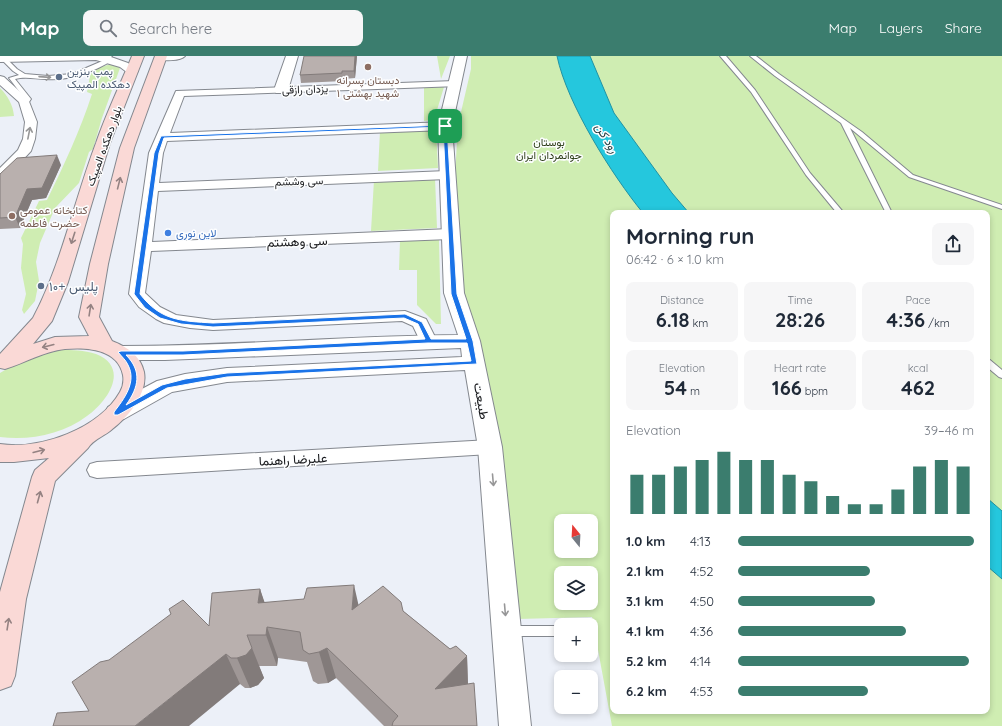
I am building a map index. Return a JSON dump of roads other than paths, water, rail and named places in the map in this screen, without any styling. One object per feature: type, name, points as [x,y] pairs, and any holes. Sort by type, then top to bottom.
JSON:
[{"type":"main road","name":"بلوار دهکده المپیک","points":[[89,433],[104,424],[116,413],[130,396],[134,379],[131,364],[112,349],[89,317],[99,264],[127,148],[161,56]]},
{"type":"main road","name":"بلوار دهکده المپیک","points":[[3,364],[42,321],[47,311],[59,282],[103,143],[135,64]]},
{"type":"main road","points":[[3,364],[30,351],[57,344],[82,342],[112,349]]},
{"type":"main road","points":[[0,453],[32,453],[62,446],[89,433]]},
{"type":"main road","points":[[0,676],[12,599],[44,477],[89,433]]},
{"type":"street","points":[[161,56],[180,56]]},
{"type":"street","points":[[281,90],[292,56]]},
{"type":"street","name":"طبیعت","points":[[461,56],[445,126],[454,294],[470,341],[475,362],[490,447],[515,726]]},
{"type":"street","points":[[3,60],[105,58],[124,65],[135,64]]},
{"type":"street","points":[[0,79],[24,101],[31,122],[28,139],[24,150],[0,176]]},
{"type":"street","name":"یزدان رازقی","points":[[162,137],[180,94],[455,84]]},
{"type":"street","points":[[428,341],[420,323],[405,316],[213,325],[181,323],[162,317],[147,307],[137,294],[156,153],[162,137],[445,126]]},
{"type":"street","points":[[0,160],[24,150]]},
{"type":"street","name":"سی وششم","points":[[151,187],[447,175]]},
{"type":"street","name":"سی وهشتم","points":[[144,247],[450,234]]},
{"type":"street","points":[[112,349],[183,353],[428,341],[470,341]]},
{"type":"street","points":[[116,413],[164,386],[185,381],[227,375],[475,362]]},
{"type":"street","name":"علیرضا راهنما","points":[[97,470],[490,447]]},
{"type":"lane","points":[[723,56],[753,91],[808,174],[838,210]]},
{"type":"lane","points":[[753,56],[777,75],[860,133],[911,176],[1002,207]]},
{"type":"lane","points":[[25,104],[28,99],[12,78],[24,75],[48,78],[73,76],[105,58]]},
{"type":"lane","points":[[3,60],[24,75]]},
{"type":"lane","points":[[844,123],[888,210]]},
{"type":"lane","points":[[990,365],[1002,375]]},
{"type":"lane","points":[[506,631],[554,631]]},
{"type":"water","name":"رود کن","points":[[557,56],[590,56],[614,113],[672,193],[686,210],[641,210],[618,179],[592,138],[580,117],[562,75]]},
{"type":"water","points":[[990,501],[1002,511],[1002,579],[990,569]]},
{"type":"place","name":"دبستان پسرانه شهید بهشتی ۱","points":[[368,67]]},
{"type":"place","name":"پمپ بنزین دهکده المپیک","points":[[59,77]]},
{"type":"place","name":"کتابخانه عمومی حضرت فاطمه","points":[[12,216]]},
{"type":"place","name":"لاین نوری","points":[[168,233]]},
{"type":"place","name":"پلیس +۱۰","points":[[41,286]]},
{"type":"park label","name":"بوستان جوانمردان ایران","points":[[549,148]]}]
